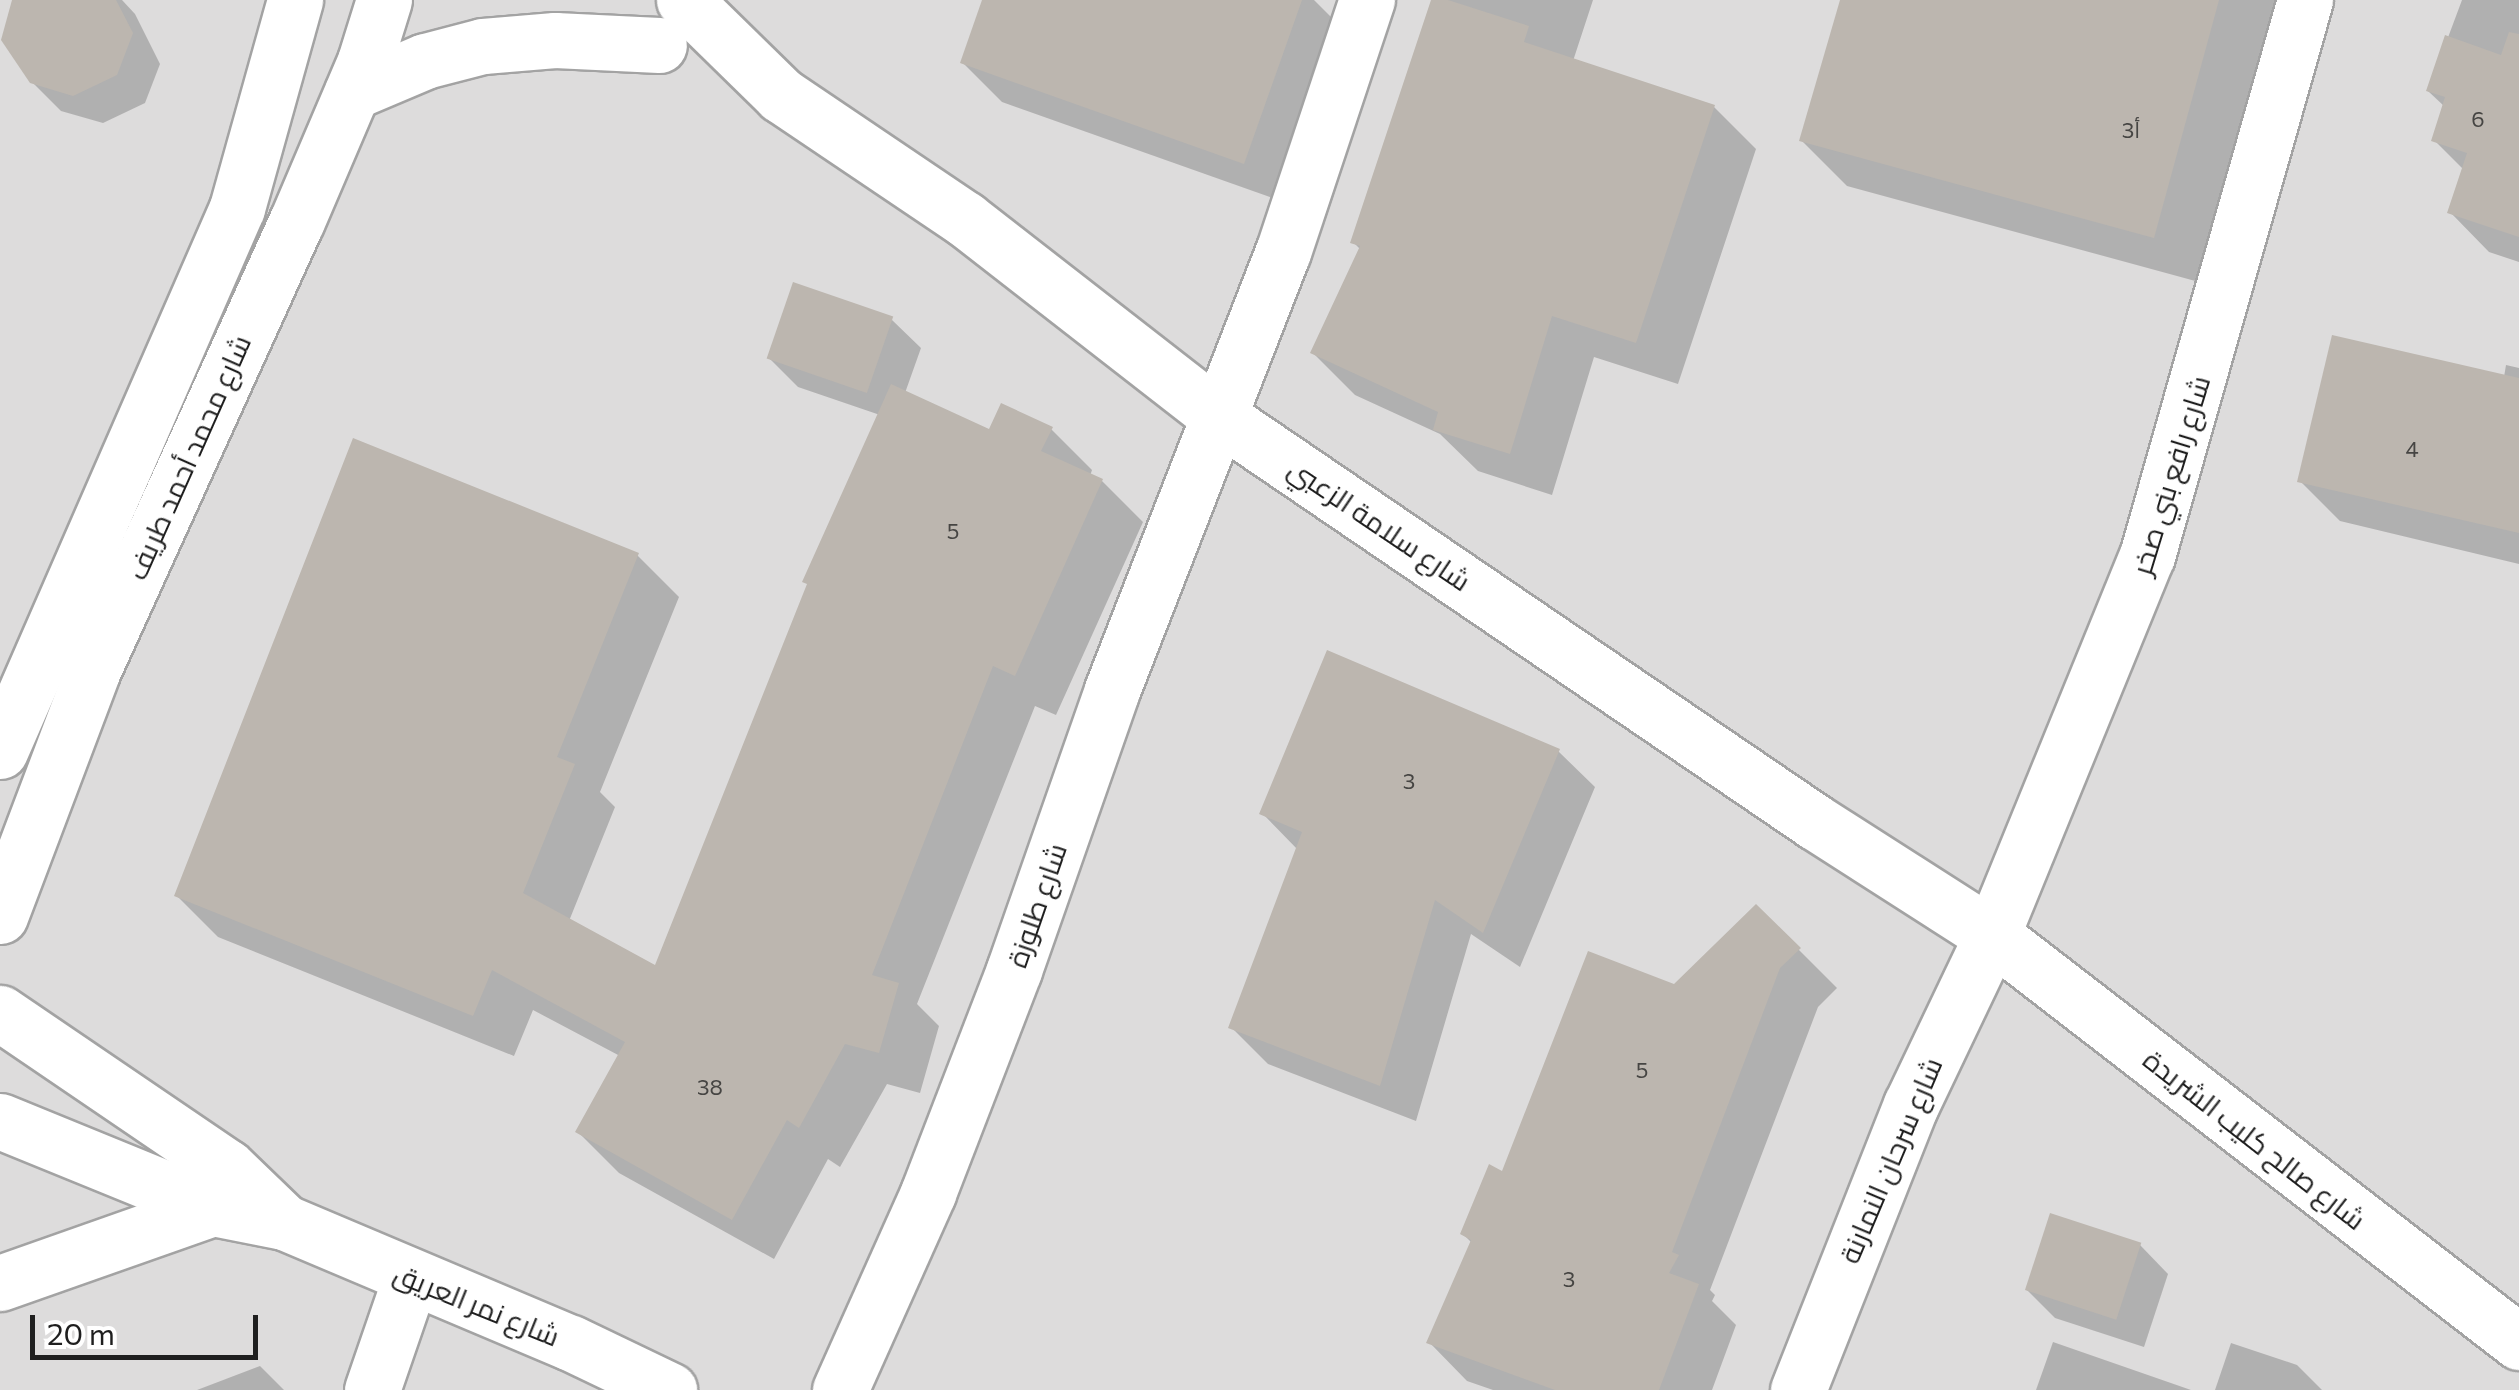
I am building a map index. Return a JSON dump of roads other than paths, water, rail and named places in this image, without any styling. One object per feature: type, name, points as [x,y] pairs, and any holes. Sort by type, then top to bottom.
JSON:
[{"type":"street","points":[[266,0],[270,81]]},
{"type":"street","name":"شارع محمد أحمد طريف","points":[[0,751],[237,208],[295,0]]},
{"type":"street","name":"شارع محمد أحمد طريف","points":[[0,916],[92,672],[352,92],[384,0]]},
{"type":"street","name":"شارع سلامة الزعبي","points":[[575,0],[671,22],[964,219],[1218,415],[1815,822],[1992,935]]},
{"type":"street","name":"شارع طلوزة","points":[[840,1390],[928,1194],[1218,415],[1283,252],[1368,0]]},
{"type":"street","name":"شارع رافع بني صخر","points":[[1992,935],[2147,556],[2304,0]]},
{"type":"street","points":[[352,92],[425,60],[483,46],[554,40],[671,22]]},
{"type":"street","name":"شارع صالح كليب الشريدة","points":[[1992,935],[2519,1342]]},
{"type":"street","name":"شارع سرحان النمارنة","points":[[1798,1390],[1911,1105],[1992,935]]},
{"type":"street","name":"شارع نمر العريق","points":[[0,1013],[226,1167],[284,1222]]},
{"type":"street","name":"شارع نمر العريق","points":[[0,1121],[213,1208],[284,1222],[571,1343],[668,1390]]},
{"type":"street","points":[[0,1283],[213,1208]]},
{"type":"street","points":[[372,1390],[411,1277]]}]
